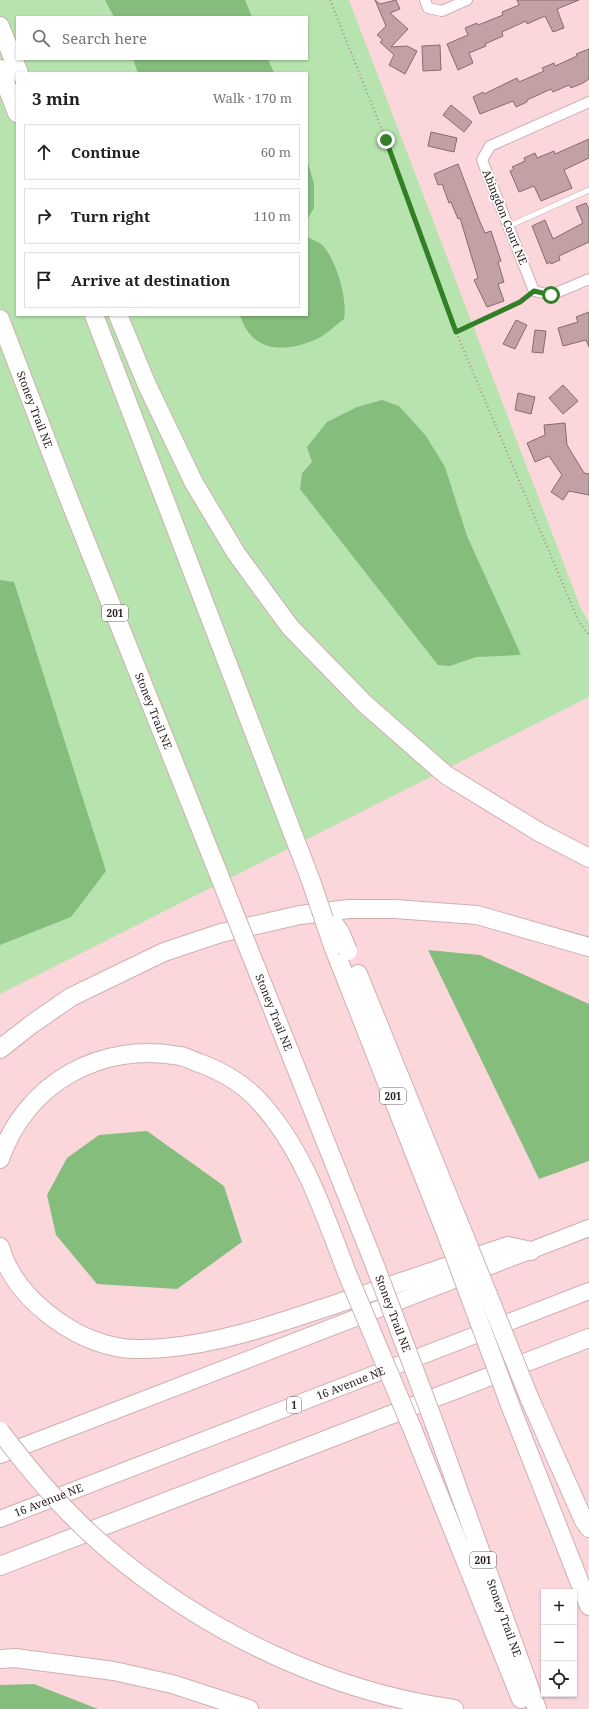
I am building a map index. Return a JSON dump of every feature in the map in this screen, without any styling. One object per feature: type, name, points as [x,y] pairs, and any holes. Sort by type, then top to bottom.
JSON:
[{"type":"highway","points":[[0,26],[19,72]]},
{"type":"highway","points":[[0,69],[16,110]]},
{"type":"highway","name":"201","points":[[94,316],[311,881],[320,908],[340,932],[341,948],[458,1243],[512,1410],[589,1606]]},
{"type":"highway","points":[[118,316],[147,385],[194,483],[236,553],[290,627],[365,704],[446,775],[539,832],[589,858]]},
{"type":"highway","name":"Stoney Trail NE","points":[[0,319],[67,494],[374,1263],[435,1426],[528,1702]]},
{"type":"highway","points":[[0,1049],[32,1024],[71,997],[164,952],[221,933],[300,915],[349,909],[395,909],[477,915],[589,947]]},
{"type":"highway","points":[[0,1159],[10,1137],[35,1100],[49,1087],[70,1072],[88,1063],[118,1056],[140,1053],[180,1056],[218,1070],[240,1084],[257,1099],[273,1117],[303,1165],[313,1185],[414,1433],[528,1702]]},
{"type":"highway","points":[[0,1455],[589,1228]]},
{"type":"highway","points":[[458,1243],[579,1510],[589,1528]]},
{"type":"highway","points":[[0,1246],[3,1257],[26,1294],[64,1326],[95,1340],[122,1348],[151,1349],[205,1343],[252,1332],[508,1246],[531,1250]]},
{"type":"highway","name":"16 Avenue NE","points":[[0,1519],[589,1291]]},
{"type":"highway","points":[[0,1566],[589,1338]]},
{"type":"highway","points":[[0,1430],[22,1460],[51,1494],[110,1551],[133,1570],[221,1628],[263,1650],[324,1675],[376,1693],[427,1705],[454,1709]]},
{"type":"highway","points":[[0,1659],[15,1658],[114,1671],[172,1684],[249,1709]]},
{"type":"street","points":[[425,0],[428,8],[442,11],[467,0]]},
{"type":"street","name":"Abingdon Court NE","points":[[534,291],[510,226],[482,160],[490,146],[589,102]]},
{"type":"street","points":[[534,291],[551,295],[589,279]]},
{"type":"lane","points":[[510,226],[589,190]]},
{"type":"path","points":[[330,0],[386,140],[456,332],[579,622],[589,635]]},
{"type":"path","points":[[456,332],[520,302],[534,291]]},
{"type":"shaded area","points":[[0,0],[349,0],[581,609],[589,622],[589,697],[0,994]]},
{"type":"shaded area","points":[[105,0],[245,0],[252,16],[113,16]]},
{"type":"shaded area","points":[[133,60],[268,60],[274,72],[138,72]]},
{"type":"shaded area","points":[[308,163],[314,184],[314,208],[308,218]]},
{"type":"shaded area","points":[[308,237],[321,244],[331,259],[340,280],[345,311],[344,319],[319,338],[307,343],[283,348],[272,347],[262,343],[253,337],[246,328],[240,316],[308,316]]},
{"type":"shaded area","points":[[382,400],[399,406],[426,436],[445,467],[467,536],[521,655],[476,657],[450,666],[438,665],[300,489],[302,473],[312,462],[307,447],[327,422],[357,407]]},
{"type":"shaded area","points":[[0,580],[14,582],[106,871],[71,917],[0,945]]},
{"type":"shaded area","points":[[428,950],[480,955],[589,1004],[589,1161],[539,1179]]},
{"type":"shaded area","points":[[147,1131],[224,1186],[242,1242],[177,1289],[97,1284],[56,1235],[47,1195],[67,1158],[99,1135]]},
{"type":"shaded area","points":[[34,1684],[98,1709],[0,1709],[0,1685]]},
{"type":"building","points":[[375,0],[380,4],[396,0],[400,9],[390,13],[408,29],[391,47],[407,46],[417,51],[405,74],[389,65],[394,55],[380,42],[383,40],[377,35],[386,26]]},
{"type":"building","points":[[517,0],[579,0],[557,9],[564,28],[553,32],[545,16],[527,24],[526,21],[502,32],[503,36],[485,44],[486,46],[469,53],[473,63],[458,70],[447,44],[468,35],[465,28],[477,23],[478,25],[503,15],[502,12],[519,5]]},
{"type":"building","points":[[440,45],[441,70],[423,71],[422,46]]},
{"type":"building","points":[[589,49],[589,79],[583,83],[571,88],[569,85],[553,92],[551,89],[516,107],[513,101],[480,114],[473,97],[483,92],[484,94],[517,78],[519,82],[544,71],[542,68],[554,63],[555,66],[577,56],[576,54]]},
{"type":"building","points":[[451,105],[472,122],[464,132],[443,115]]},
{"type":"building","points":[[431,132],[457,138],[454,152],[428,146]]},
{"type":"building","points":[[589,139],[589,158],[564,170],[572,188],[541,201],[534,186],[519,192],[510,171],[514,169],[512,167],[525,161],[524,158],[535,153],[537,158],[554,151],[555,154]]},
{"type":"building","points":[[458,164],[480,222],[485,233],[491,231],[501,261],[498,262],[504,282],[498,284],[504,301],[487,307],[474,280],[478,278],[460,218],[458,219],[451,202],[449,203],[442,184],[438,185],[434,174]]},
{"type":"building","points":[[586,203],[589,209],[589,242],[559,256],[560,260],[547,264],[532,226],[545,220],[553,239],[583,223],[576,207]]},
{"type":"building","points":[[589,312],[589,347],[586,340],[563,346],[558,328],[578,322],[576,317]]},
{"type":"building","points":[[516,320],[527,325],[515,349],[503,344]]},
{"type":"building","points":[[535,330],[546,331],[543,353],[532,352]]},
{"type":"building","points":[[563,385],[578,401],[563,414],[549,398]]},
{"type":"building","points":[[518,393],[535,397],[531,414],[515,410]]},
{"type":"building","points":[[565,423],[567,445],[584,473],[589,474],[589,495],[569,491],[563,500],[551,492],[562,475],[549,456],[535,462],[527,443],[545,435],[544,425]]},
{"type":"route","points":[[386,140],[456,332],[520,302],[534,291],[551,295]]}]
